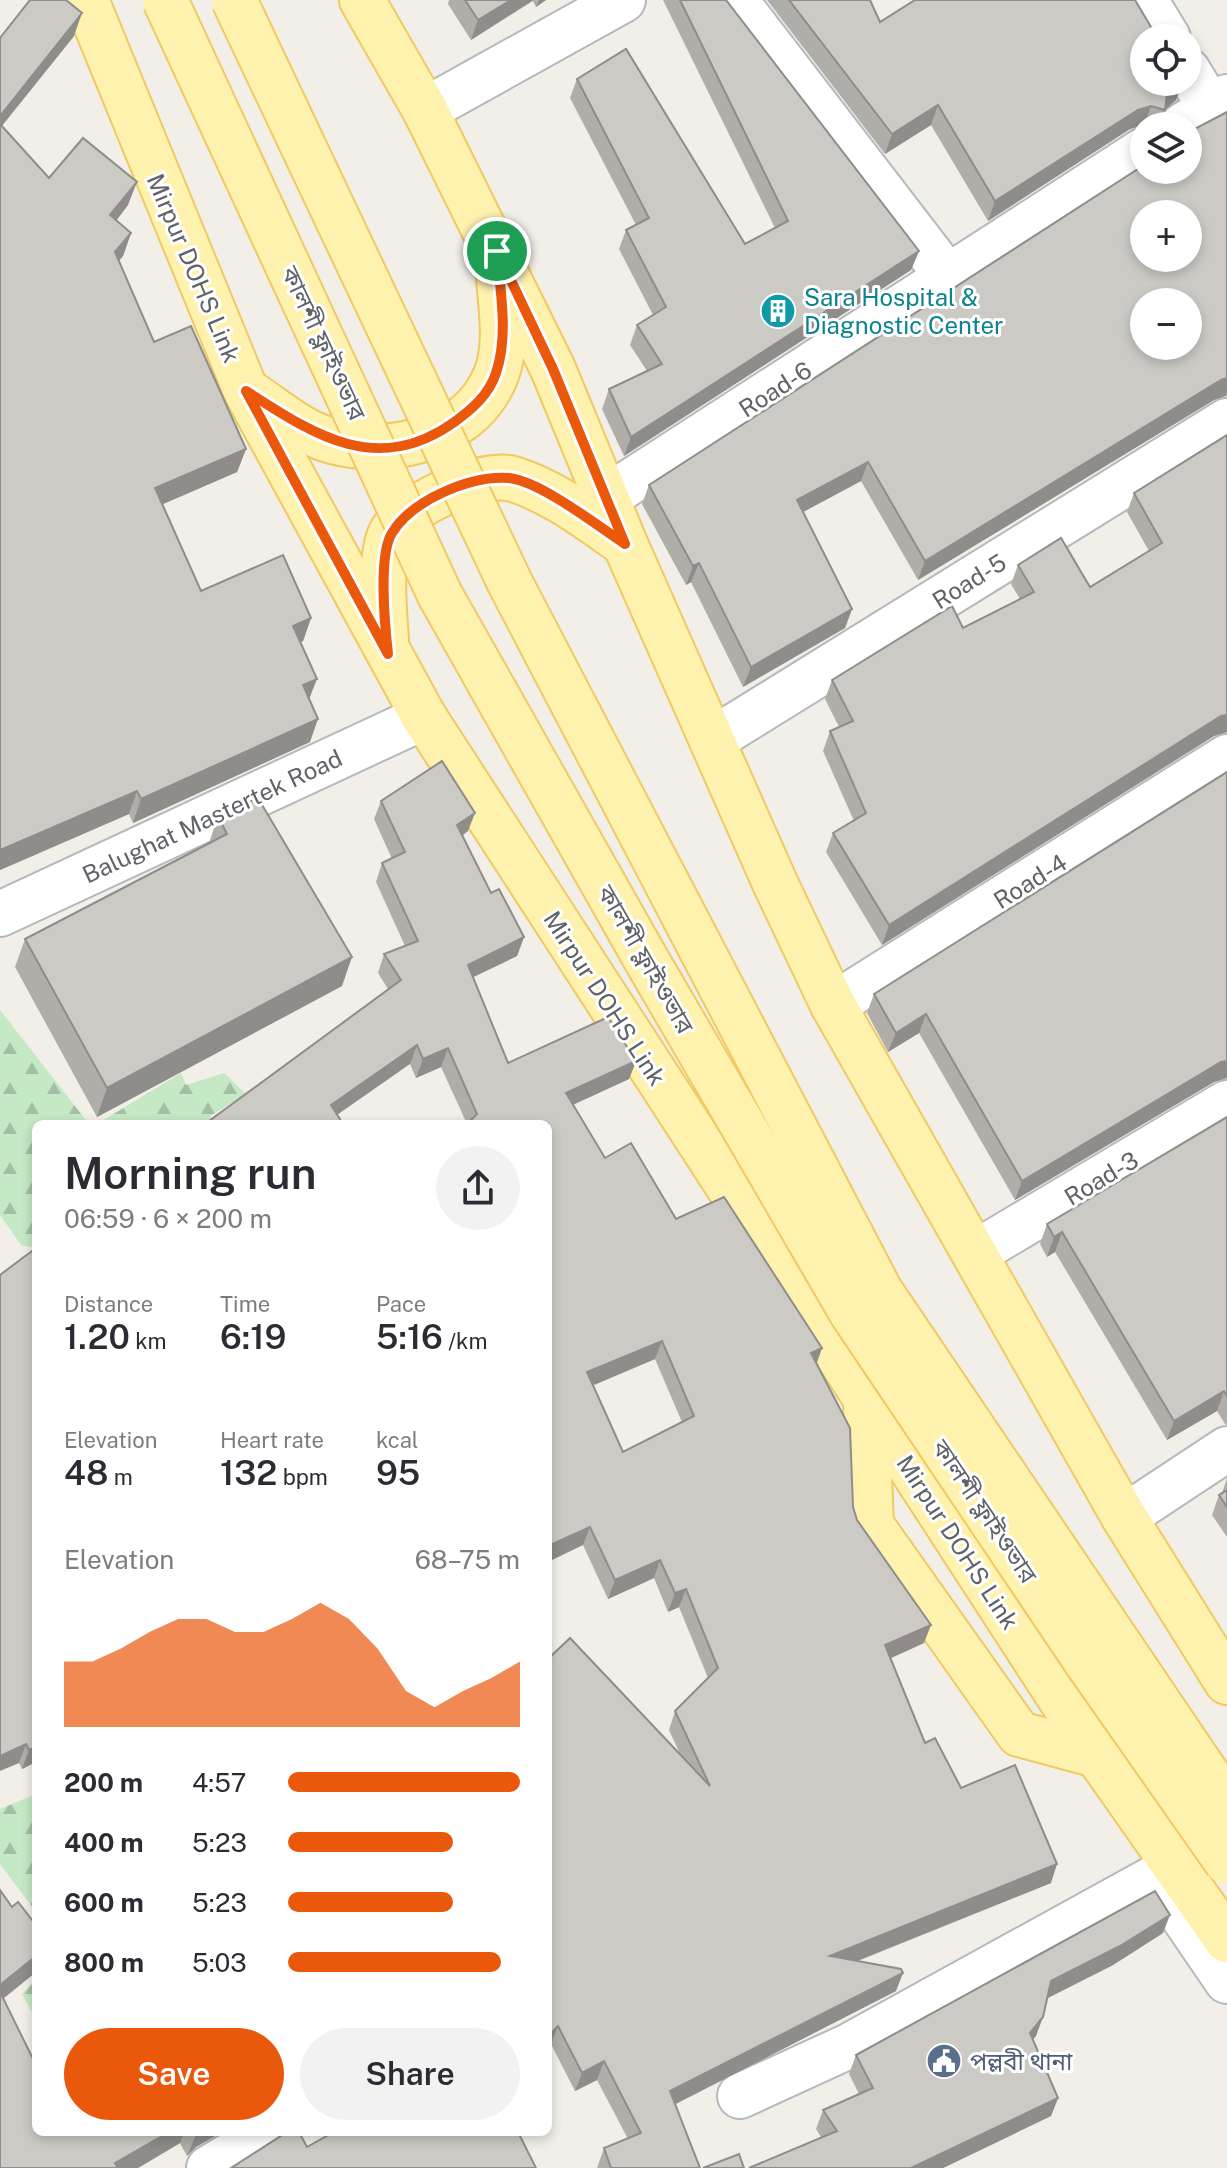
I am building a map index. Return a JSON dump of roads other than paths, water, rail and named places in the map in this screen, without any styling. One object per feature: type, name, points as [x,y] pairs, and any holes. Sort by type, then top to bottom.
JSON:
[{"type":"main road","name":"Mirpur DOHS Link","points":[[86,0],[246,391],[424,717],[1097,1755],[1227,1940]]},
{"type":"main road","name":"কালশী ফ্লাইওভার","points":[[165,0],[440,595],[643,954],[852,1313],[1088,1664],[1227,1862]]},
{"type":"main road","points":[[234,0],[510,583],[880,1291],[1227,1804]]},
{"type":"main road","points":[[362,0],[425,110],[497,251],[712,740],[833,1005],[1124,1517],[1227,1682]]},
{"type":"main road","points":[[246,391],[311,433],[351,446],[395,448],[438,433],[475,407],[496,375],[503,340],[497,251]]},
{"type":"main road","points":[[388,654],[382,588],[390,534],[427,499],[465,484],[510,478],[557,498],[625,544]]},
{"type":"main road","points":[[866,1402],[871,1525],[1019,1734],[1097,1755]]},
{"type":"street","points":[[425,110],[623,0]]},
{"type":"street","points":[[735,0],[948,277]]},
{"type":"street","points":[[1145,0],[1160,24]]},
{"type":"street","name":"Road-6","points":[[607,497],[1130,159]]},
{"type":"street","name":"Road-5","points":[[712,740],[1227,421]]},
{"type":"street","name":"Balughat Mastertek Road","points":[[0,914],[424,717]]},
{"type":"street","name":"Road-4","points":[[833,1005],[1227,757]]},
{"type":"street","name":"Road-3","points":[[975,1253],[1227,1103]]},
{"type":"street","points":[[1124,1517],[1227,1449]]},
{"type":"street","points":[[740,2096],[849,2046],[1156,1877],[1227,1981]]},
{"type":"street","points":[[209,2168],[262,2136]]},
{"type":"place","name":"Sara Hospital & Diagnostic Center","points":[[778,311]]},
{"type":"place","name":"পল্লবী থানা","points":[[944,2061]]}]
